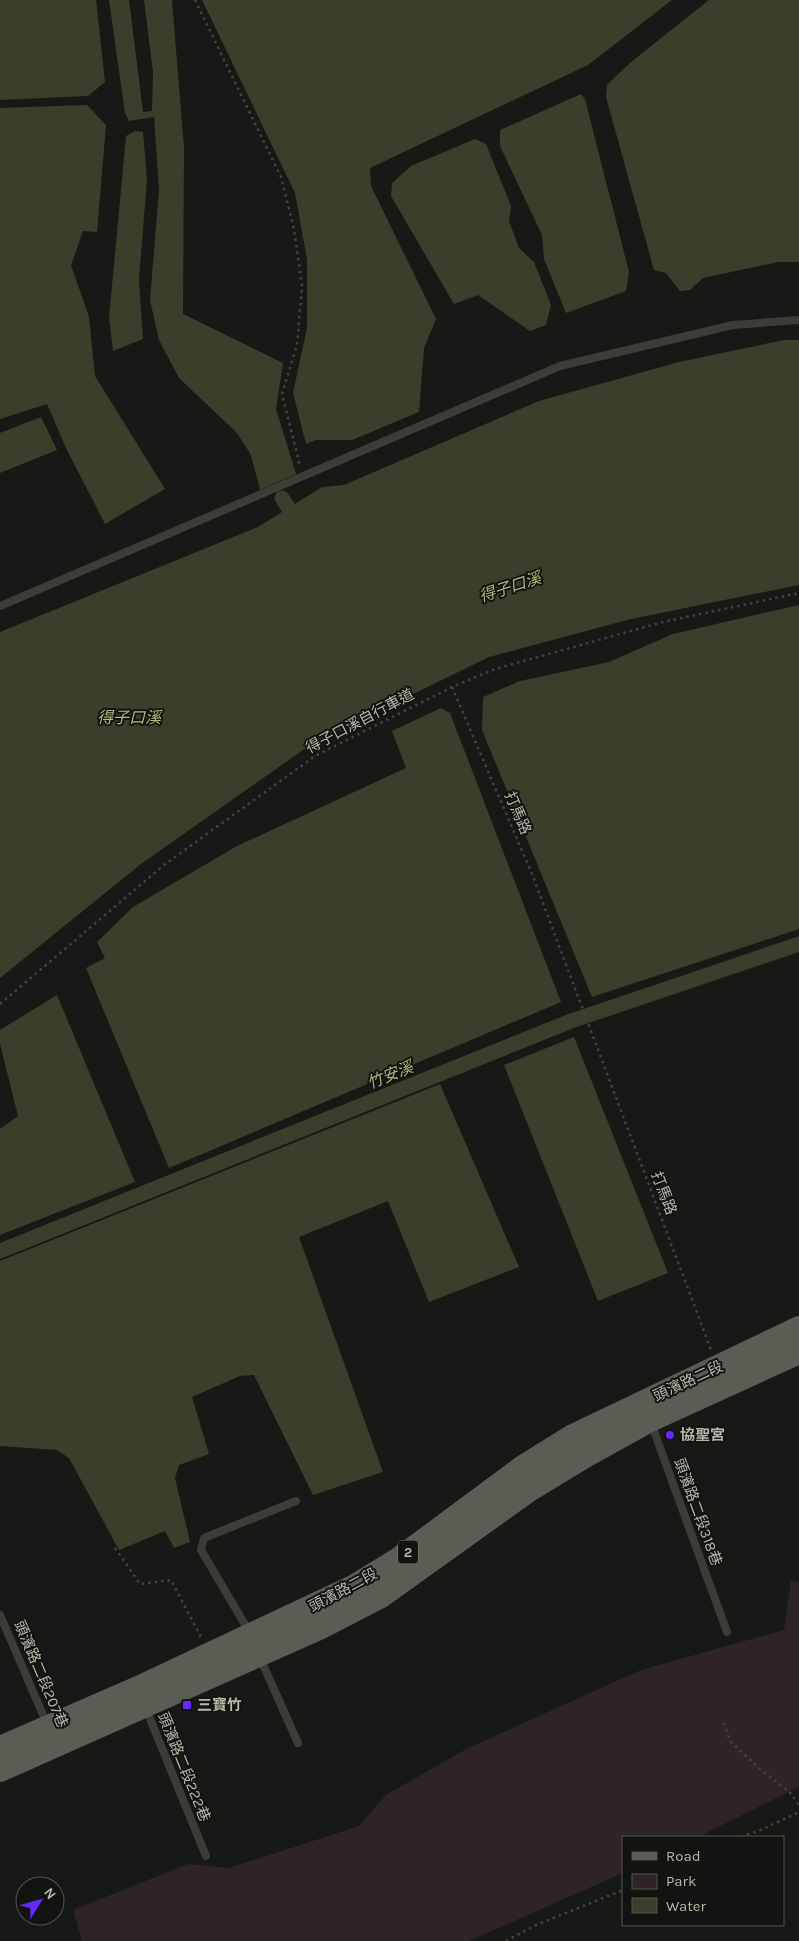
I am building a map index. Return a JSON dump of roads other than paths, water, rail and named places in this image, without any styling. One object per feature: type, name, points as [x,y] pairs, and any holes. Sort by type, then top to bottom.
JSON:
[{"type":"main road","name":"頭濱路二段","points":[[646,1412],[718,1367],[799,1328]]},
{"type":"main road","name":"頭濱路二段","points":[[0,1770],[52,1736],[255,1645],[399,1559],[523,1467],[573,1436],[646,1412],[799,1352]]},
{"type":"main road","name":"頭濱路二段","points":[[142,1697],[210,1655],[255,1645]]},
{"type":"main road","name":"頭濱路二段","points":[[0,1748],[52,1736]]},
{"type":"lane","points":[[0,606],[560,366],[733,325],[799,320]]},
{"type":"lane","name":"頭濱路二段318巷","points":[[646,1412],[727,1632]]},
{"type":"lane","points":[[296,1501],[204,1538],[201,1550],[255,1645],[298,1743]]},
{"type":"lane","name":"頭濱路二段207巷","points":[[0,1615],[52,1736]]},
{"type":"lane","name":"頭濱路二段222巷","points":[[142,1697],[206,1856]]},
{"type":"water","points":[[0,0],[96,0],[105,82],[88,96],[0,100]]},
{"type":"water","points":[[109,0],[129,0],[143,112],[152,111],[153,72],[144,0],[172,0],[184,148],[183,314],[283,363],[276,409],[296,474],[260,490],[251,455],[237,433],[179,378],[159,340],[150,300],[159,190],[154,117],[129,121],[125,113]]},
{"type":"water","points":[[202,0],[672,0],[588,65],[370,168],[371,186],[436,319],[424,348],[419,412],[352,440],[316,440],[306,444],[293,393],[307,328],[307,259],[295,193]]},
{"type":"water","points":[[709,0],[799,0],[799,262],[778,262],[703,278],[690,290],[680,291],[666,273],[654,270],[606,97],[607,85],[631,62]]},
{"type":"water","points":[[581,94],[585,99],[629,272],[626,291],[566,313],[544,259],[542,235],[500,146],[500,130]]},
{"type":"water","points":[[87,105],[106,125],[97,232],[83,231],[71,265],[89,317],[95,376],[165,489],[105,524],[67,450],[47,404],[0,419],[0,108]]},
{"type":"water","points":[[135,131],[143,132],[147,180],[139,279],[143,339],[113,351],[109,318],[126,136]]},
{"type":"water","points":[[475,139],[486,144],[511,206],[509,221],[519,248],[534,262],[551,305],[546,325],[530,331],[478,295],[454,304],[391,196],[392,183],[411,166]]},
{"type":"water","name":"得子口溪","points":[[784,340],[799,340],[799,585],[631,619],[489,657],[313,743],[141,864],[0,978],[0,632],[258,527],[322,487],[344,485],[539,401],[679,362]]},
{"type":"water","points":[[41,417],[57,450],[0,473],[0,433]]},
{"type":"water","points":[[799,605],[799,929],[592,997],[482,730],[483,697],[520,681],[609,662],[673,634]]},
{"type":"water","points":[[441,708],[450,713],[561,1002],[169,1168],[86,968],[105,958],[97,942],[133,907],[237,846],[406,768],[392,731]]},
{"type":"water","points":[[57,995],[135,1182],[0,1235],[0,1129],[18,1116],[0,1044],[0,1030]]},
{"type":"water","points":[[574,1037],[668,1273],[598,1301],[504,1065]]},
{"type":"water","points":[[440,1084],[519,1267],[429,1302],[388,1201],[299,1237],[383,1472],[313,1495],[254,1375],[240,1376],[192,1397],[209,1454],[179,1465],[175,1478],[190,1542],[174,1548],[165,1531],[119,1550],[69,1458],[57,1450],[0,1446],[0,1261]]},
{"type":"waterway","points":[[282,498],[299,524]]},
{"type":"waterway","name":"竹安溪","points":[[0,1251],[571,1021],[799,944]]},
{"type":"place","name":"協聖宮","points":[[670,1435]]},
{"type":"place","name":"三寶竹","points":[[187,1705]]}]
